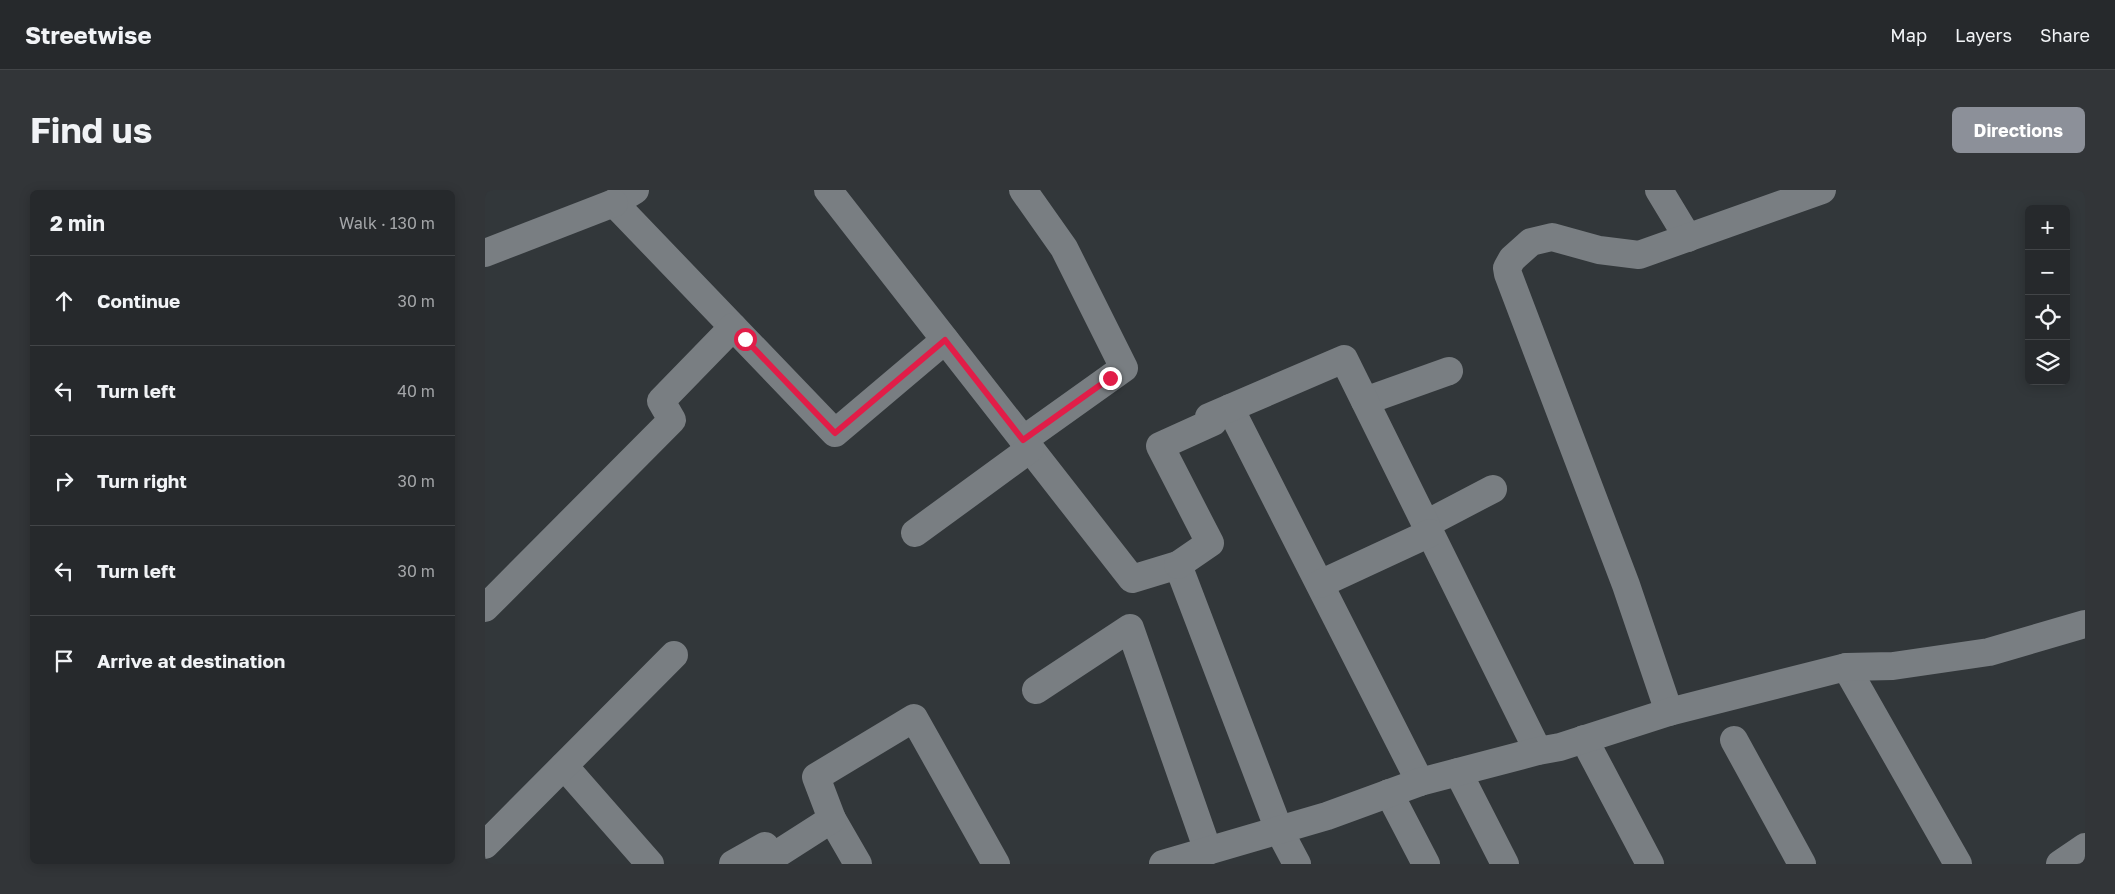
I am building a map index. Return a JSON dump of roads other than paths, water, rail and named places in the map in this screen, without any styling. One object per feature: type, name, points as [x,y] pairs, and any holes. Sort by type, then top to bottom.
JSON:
[{"type":"street","points":[[828,190],[1132,579],[1178,565],[1210,543],[1160,446],[1213,422],[1209,417],[1343,359],[1538,751]]},
{"type":"street","points":[[915,533],[1124,368],[1064,248],[1023,190]]},
{"type":"street","points":[[1659,190],[1688,238]]},
{"type":"street","points":[[1669,712],[1626,585],[1507,268],[1511,259],[1531,242],[1551,237],[1599,250],[1639,255],[1822,190]]},
{"type":"street","points":[[485,253],[624,196],[733,327],[835,433],[945,340]]},
{"type":"street","points":[[485,608],[672,420],[661,401],[733,327]]},
{"type":"street","points":[[1365,401],[1449,371]]},
{"type":"street","points":[[1230,408],[1420,782]]},
{"type":"street","points":[[1320,584],[1428,529],[1493,489]]},
{"type":"street","points":[[1178,565],[1279,830],[1297,864]]},
{"type":"street","points":[[1163,864],[1327,816],[1420,782],[1560,747],[1669,712],[1846,667],[1893,666],[1989,652],[2085,624]]},
{"type":"street","points":[[1036,690],[1130,628],[1208,851]]},
{"type":"street","points":[[485,845],[674,655]]},
{"type":"street","points":[[1846,667],[1958,864]]},
{"type":"street","points":[[858,864],[832,818],[816,777],[914,718],[996,864]]},
{"type":"street","points":[[1584,739],[1651,864]]},
{"type":"street","points":[[1734,740],[1802,864]]},
{"type":"street","points":[[564,766],[650,864]]},
{"type":"street","points":[[1458,772],[1505,864]]},
{"type":"street","points":[[1389,793],[1426,864]]},
{"type":"street","points":[[733,864],[765,846],[771,858],[832,818]]},
{"type":"street","points":[[2060,864],[2085,847]]}]
